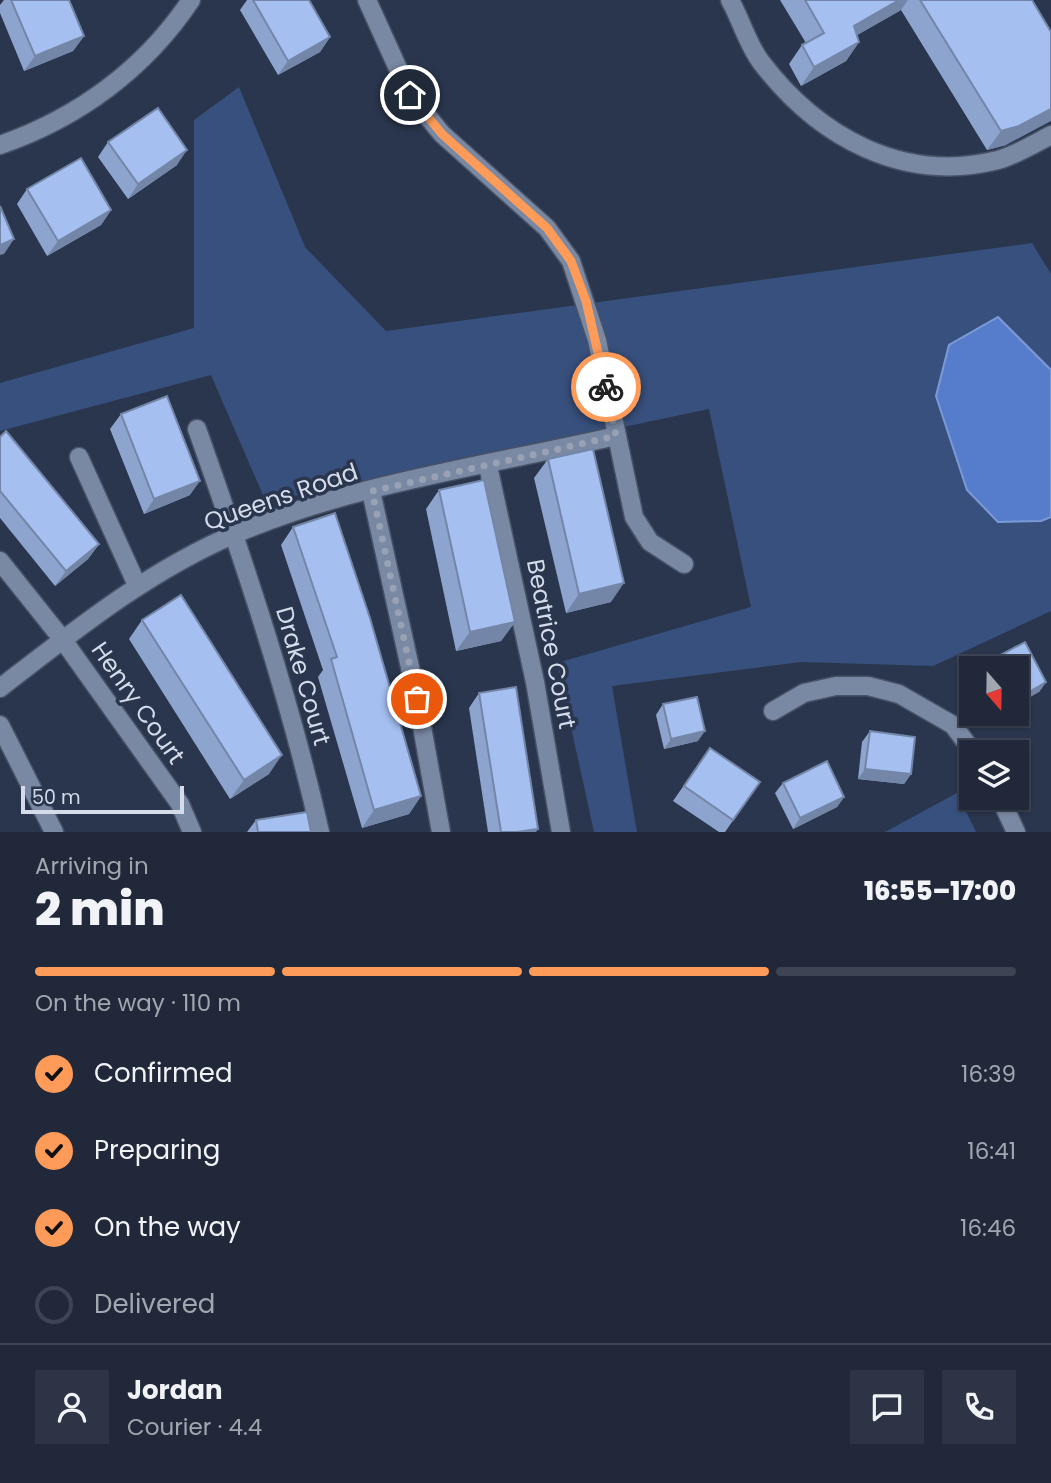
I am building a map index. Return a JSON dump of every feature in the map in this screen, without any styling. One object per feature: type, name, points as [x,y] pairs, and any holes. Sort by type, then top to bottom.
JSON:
[{"type":"street","points":[[0,145],[73,114],[109,88],[150,51],[191,0]]},
{"type":"street","points":[[367,0],[410,95],[442,134],[547,228],[571,261],[597,340],[634,517],[650,542],[684,564]]},
{"type":"street","points":[[730,0],[760,61],[810,117],[878,156],[914,166],[974,165],[1000,159],[1051,135]]},
{"type":"street","name":"Drake Court","points":[[197,429],[235,534],[281,682],[320,832]]},
{"type":"street","name":"Queens Road","points":[[0,688],[137,585],[235,534],[372,491],[616,436]]},
{"type":"street","points":[[79,457],[137,585]]},
{"type":"street","name":"Beatrice Court","points":[[488,466],[535,682],[561,832]]},
{"type":"street","points":[[372,491],[417,699],[441,832]]},
{"type":"street","name":"Henry Court","points":[[0,561],[63,640],[180,804],[192,832]]},
{"type":"street","points":[[773,711],[804,693],[836,686],[868,686],[899,694],[953,725],[964,740]]},
{"type":"street","points":[[0,725],[54,832]]},
{"type":"street","points":[[1006,810],[1016,832]]},
{"type":"shaded area","points":[[239,87],[305,247],[386,331],[1032,243],[1051,274],[1051,611],[933,666],[801,662],[612,686],[637,832],[594,832],[557,663],[751,607],[709,409],[266,502],[211,375],[0,431],[0,383],[194,328],[194,120]]},
{"type":"shaded area","points":[[998,317],[1051,370],[1051,517],[1041,521],[998,522],[967,490],[936,396],[949,345]]},
{"type":"shaded area","points":[[957,793],[959,810],[965,810],[976,832],[885,832]]},
{"type":"building","points":[[11,0],[69,0],[84,36],[35,56]]},
{"type":"building","points":[[253,0],[309,0],[330,37],[288,61]]},
{"type":"building","points":[[805,0],[899,0],[854,26],[859,42],[814,67],[802,45],[824,33]]},
{"type":"building","points":[[920,0],[1032,0],[1051,32],[1051,109],[1019,126],[1001,131]]},
{"type":"building","points":[[158,108],[187,150],[138,184],[108,142]]},
{"type":"building","points":[[81,158],[111,210],[58,241],[27,189]]},
{"type":"building","points":[[0,206],[14,239],[0,245]]},
{"type":"building","points":[[167,396],[200,481],[154,499],[121,414]]},
{"type":"building","points":[[6,431],[99,544],[66,571],[0,491],[0,437]]},
{"type":"building","points":[[593,449],[624,583],[579,594],[548,459]]},
{"type":"building","points":[[484,480],[515,622],[470,632],[439,490]]},
{"type":"building","points":[[335,513],[370,618],[421,796],[374,810],[331,659],[337,657],[293,527]]},
{"type":"building","points":[[181,595],[282,755],[244,780],[142,620]]},
{"type":"building","points":[[1025,642],[1046,682],[1029,692],[1029,656],[999,656]]},
{"type":"building","points":[[516,687],[538,829],[501,832],[479,693]]},
{"type":"building","points":[[697,697],[705,731],[671,739],[663,704]]},
{"type":"building","points":[[870,731],[915,737],[911,774],[865,769]]},
{"type":"building","points":[[710,748],[760,782],[733,820],[684,786]]},
{"type":"building","points":[[827,761],[844,797],[800,818],[783,783]]},
{"type":"building","points":[[307,812],[311,832],[258,832],[256,820]]},
{"type":"way so far","points":[[417,699],[372,491],[616,436],[606,387]]},
{"type":"route","points":[[410,95],[442,134],[547,228],[571,261],[597,340],[606,387]]}]
